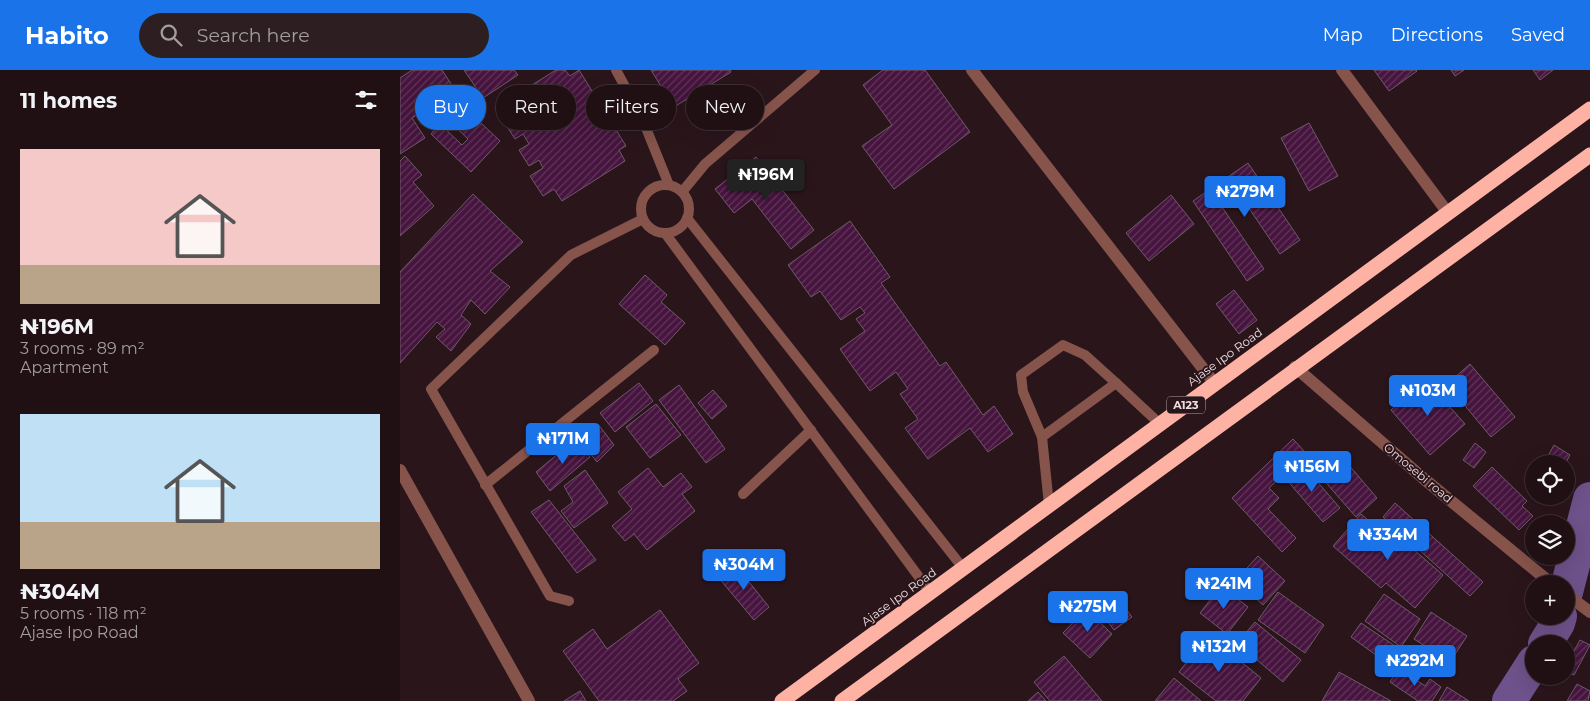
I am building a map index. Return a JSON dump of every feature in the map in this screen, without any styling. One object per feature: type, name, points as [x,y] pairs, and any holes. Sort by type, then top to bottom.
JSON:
[{"type":"highway","name":"Ajase Ipo Road","points":[[782,701],[1590,110]]},
{"type":"highway","name":"A123","points":[[842,701],[1163,467],[1295,367],[1590,155]]},
{"type":"street","points":[[972,70],[1215,384]]},
{"type":"street","points":[[1342,70],[1448,213]]},
{"type":"street","name":"Omosebi road","points":[[1295,367],[1423,478],[1541,575]]},
{"type":"street","points":[[400,470],[529,701]]},
{"type":"street","points":[[1575,601],[1590,612]]},
{"type":"lane","points":[[616,70],[642,118],[669,185]]},
{"type":"lane","points":[[682,192],[705,164],[815,70]]},
{"type":"lane","points":[[669,185],[682,192],[687,199],[689,209],[687,218],[682,226],[665,233],[656,232],[648,226],[643,219],[640,208],[643,198],[649,190],[658,186],[669,185]]},
{"type":"lane","points":[[687,218],[962,568]]},
{"type":"lane","points":[[569,601],[550,596],[431,389],[571,255],[643,219]]},
{"type":"lane","points":[[665,233],[930,592]]},
{"type":"lane","points":[[1049,505],[1042,437],[1023,392],[1021,375],[1063,345],[1085,355],[1160,424]]},
{"type":"lane","points":[[485,485],[654,350]]},
{"type":"lane","points":[[1042,437],[1116,383]]},
{"type":"lane","points":[[743,494],[811,430]]},
{"type":"building","points":[[412,70],[442,70],[452,85],[415,85],[415,116],[412,118],[415,123],[415,130],[420,130],[425,138],[400,154],[400,78]]},
{"type":"building","points":[[464,70],[514,70],[518,75],[503,85],[496,85],[496,89],[486,96],[486,85],[474,85]]},
{"type":"building","points":[[556,70],[565,70],[570,76],[579,70],[588,85],[586,85],[586,130],[616,130],[626,146],[619,150],[625,161],[562,201],[554,189],[543,196],[530,176],[543,168],[539,160],[529,166],[519,150],[529,144],[523,134],[515,139],[509,130],[576,130],[576,85],[532,85]]},
{"type":"building","points":[[651,70],[730,70],[731,72],[710,85],[686,85],[686,100],[676,106],[676,85],[660,85]]},
{"type":"building","points":[[883,70],[925,70],[970,132],[894,189],[862,146],[892,125],[863,85]]},
{"type":"building","points":[[1374,70],[1416,70],[1417,71],[1389,91]]},
{"type":"building","points":[[1451,70],[1464,70],[1455,76]]},
{"type":"building","points":[[1533,70],[1553,70],[1540,80]]},
{"type":"building","points":[[1309,123],[1338,176],[1309,191],[1281,138]]},
{"type":"building","points":[[486,128],[500,141],[471,172],[431,134],[435,130],[446,130],[462,145],[468,139],[459,130],[486,130]]},
{"type":"building","points":[[405,156],[422,175],[413,182],[434,206],[400,236],[400,161]]},
{"type":"building","points":[[756,157],[814,230],[791,249],[752,199],[734,213],[715,189]]},
{"type":"building","points":[[1248,163],[1300,240],[1280,254],[1240,195],[1222,207],[1264,269],[1247,281],[1193,201]]},
{"type":"building","points":[[473,194],[523,242],[490,271],[510,287],[485,314],[471,300],[461,315],[471,324],[451,351],[436,337],[445,329],[437,322],[400,363],[400,272]]},
{"type":"building","points":[[1171,195],[1194,224],[1149,261],[1126,233]]},
{"type":"building","points":[[850,221],[890,277],[881,283],[940,366],[946,362],[983,415],[994,406],[1013,434],[988,452],[970,428],[928,459],[905,428],[918,419],[900,394],[908,389],[896,372],[870,391],[840,349],[865,331],[856,319],[865,313],[860,307],[841,320],[820,291],[811,297],[788,265]]},
{"type":"building","points":[[645,275],[667,295],[661,302],[685,323],[665,345],[619,304]]},
{"type":"building","points":[[1234,290],[1257,320],[1239,334],[1216,304]]},
{"type":"building","points":[[1470,364],[1515,417],[1491,437],[1447,384]]},
{"type":"building","points":[[1426,380],[1465,424],[1430,455],[1391,410]]},
{"type":"building","points":[[639,383],[653,401],[615,432],[600,413]]},
{"type":"building","points":[[679,385],[725,449],[706,463],[659,400]]},
{"type":"building","points":[[713,390],[727,406],[712,419],[698,403]]},
{"type":"building","points":[[656,404],[681,435],[650,458],[626,427]]},
{"type":"building","points":[[598,424],[614,445],[597,462],[578,438]]},
{"type":"building","points":[[576,439],[590,457],[550,491],[536,472]]},
{"type":"building","points":[[1293,439],[1306,453],[1269,488],[1279,498],[1268,509],[1296,538],[1282,552],[1232,498]]},
{"type":"building","points":[[1475,443],[1486,452],[1474,468],[1463,460]]},
{"type":"building","points":[[1554,445],[1570,455],[1549,455]]},
{"type":"building","points":[[1342,457],[1377,498],[1356,517],[1320,476]]},
{"type":"building","points":[[1302,464],[1340,508],[1323,522],[1285,478]]},
{"type":"building","points":[[1492,467],[1525,499],[1525,503],[1522,506],[1532,515],[1525,515],[1525,524],[1519,530],[1473,486]]},
{"type":"building","points":[[648,468],[663,487],[681,473],[692,487],[682,494],[695,511],[647,550],[634,534],[625,541],[612,526],[632,509],[618,492]]},
{"type":"building","points":[[585,470],[608,503],[574,528],[561,511],[573,502],[564,486]]},
{"type":"building","points":[[549,500],[596,560],[577,573],[531,512]]},
{"type":"building","points":[[1395,503],[1483,582],[1470,596],[1383,517]]},
{"type":"building","points":[[1361,514],[1386,535],[1390,529],[1443,575],[1415,608],[1386,583],[1381,588],[1333,546]]},
{"type":"building","points":[[1258,556],[1285,581],[1263,605],[1236,580]]},
{"type":"building","points":[[734,563],[769,607],[754,620],[718,577]]},
{"type":"building","points":[[1221,586],[1248,607],[1227,634],[1200,613]]},
{"type":"building","points":[[1098,591],[1103,598],[1113,591],[1132,617],[1114,630],[1090,598]]},
{"type":"building","points":[[1278,592],[1324,625],[1305,653],[1258,620]]},
{"type":"building","points":[[1384,594],[1420,619],[1401,647],[1365,621]]},
{"type":"building","points":[[1086,609],[1112,634],[1090,658],[1063,633]]},
{"type":"building","points":[[660,610],[699,663],[678,679],[687,691],[673,701],[599,701],[563,651],[593,629],[607,649]]},
{"type":"building","points":[[1431,612],[1467,636],[1450,662],[1414,639]]},
{"type":"building","points":[[1255,622],[1301,660],[1283,682],[1237,643]]},
{"type":"building","points":[[1361,623],[1398,648],[1387,663],[1351,637]]},
{"type":"building","points":[[1208,635],[1261,678],[1243,701],[1216,701],[1179,672]]},
{"type":"building","points":[[1580,640],[1590,645],[1575,673],[1575,649]]},
{"type":"building","points":[[1064,656],[1102,701],[1050,701],[1034,682]]},
{"type":"building","points":[[1399,668],[1425,686],[1430,679],[1441,687],[1432,701],[1418,701],[1390,682]]},
{"type":"building","points":[[1339,672],[1391,701],[1322,701]]},
{"type":"building","points":[[1174,678],[1201,701],[1155,701]]},
{"type":"building","points":[[1577,684],[1590,691],[1588,701],[1567,701]]},
{"type":"building","points":[[1447,687],[1469,701],[1439,701]]},
{"type":"building","points":[[580,691],[586,701],[564,701]]},
{"type":"building","points":[[1038,692],[1046,701],[1028,701]]},
{"type":"waterway","points":[[1570,575],[1590,499]]},
{"type":"waterway","points":[[1551,635],[1557,625]]},
{"type":"waterway","points":[[1509,701],[1525,676]]}]
